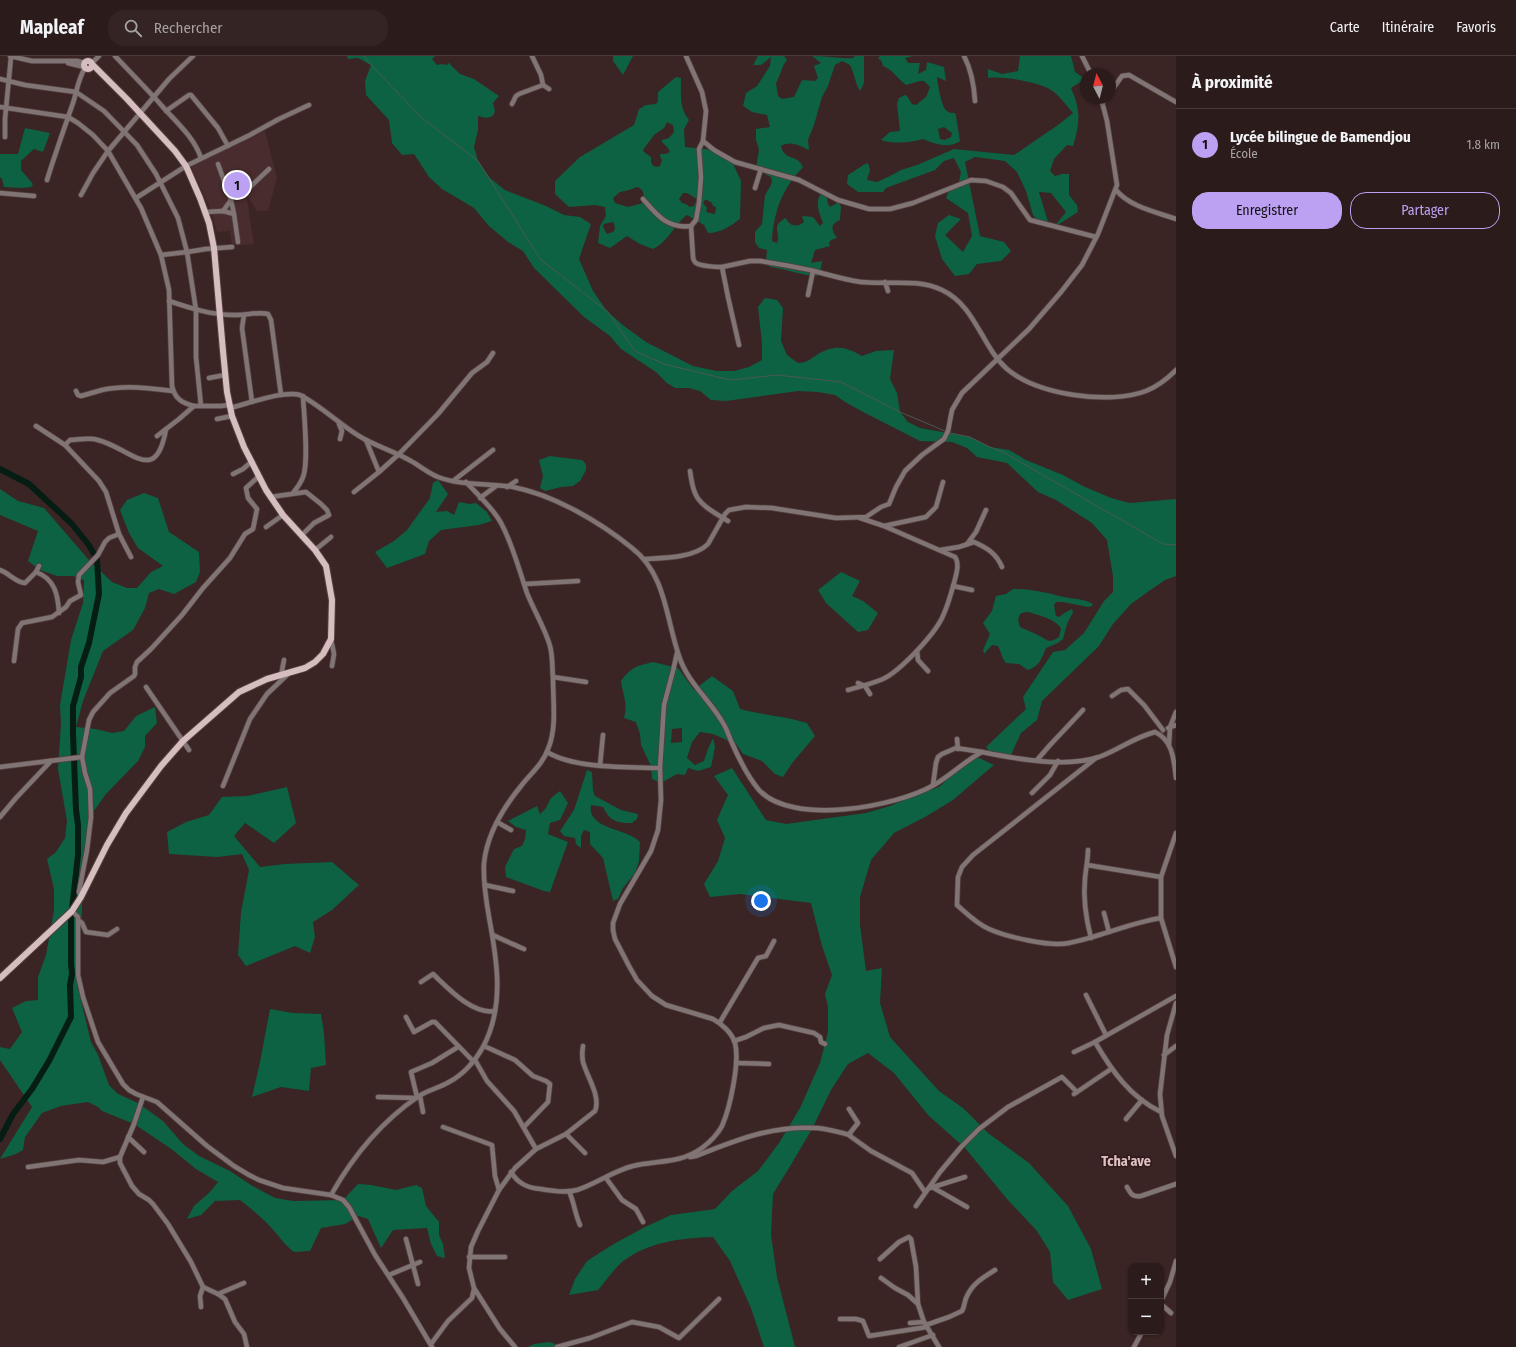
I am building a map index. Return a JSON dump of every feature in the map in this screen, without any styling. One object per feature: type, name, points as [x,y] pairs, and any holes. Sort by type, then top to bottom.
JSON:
[{"type":"main road","points":[[0,978],[72,911],[126,813],[161,766],[183,741],[239,692],[267,679],[305,668],[315,662],[323,654],[331,639],[332,600],[326,566],[315,550],[283,515],[270,497],[258,477],[232,416],[225,375],[214,248],[206,212],[186,166],[175,151],[114,85],[87,63]]},
{"type":"street","points":[[6,137],[4,126],[10,56],[32,61],[87,63],[99,56]]},
{"type":"street","points":[[72,56],[77,63]]},
{"type":"street","points":[[115,56],[154,97],[194,144],[201,158]]},
{"type":"street","points":[[82,195],[108,151],[140,112],[175,73],[193,56]]},
{"type":"street","points":[[532,56],[541,75],[543,85],[549,89]]},
{"type":"street","points":[[686,56],[695,74],[705,103],[706,116],[703,141],[699,149],[701,187],[696,220],[691,226],[693,257],[696,263],[701,265],[722,266],[750,261],[760,261],[860,282],[910,283],[930,286],[942,290],[955,298],[965,308],[998,359],[1007,368],[1020,378],[1038,386],[1077,395],[1112,397],[1132,394],[1147,390],[1160,384],[1176,370]]},
{"type":"street","points":[[964,56],[970,69],[974,84],[975,101]]},
{"type":"street","points":[[1082,56],[1088,68]]},
{"type":"street","points":[[47,180],[54,154],[76,92],[79,78],[87,63]]},
{"type":"street","points":[[1116,84],[1122,76],[1130,75],[1176,102]]},
{"type":"street","points":[[0,79],[25,85],[76,92],[104,110],[140,150],[161,183],[178,218],[187,252],[196,310],[196,357],[201,406]]},
{"type":"street","points":[[512,104],[516,96],[519,94],[543,85]]},
{"type":"street","points":[[166,111],[191,95],[218,128],[228,146]]},
{"type":"street","points":[[645,559],[676,556],[699,551],[708,544],[722,518],[729,510],[746,507],[772,508],[836,518],[866,517],[880,507],[889,504],[905,471],[922,455],[944,439],[948,431],[952,410],[962,394],[1029,329],[1082,265],[1096,237],[1117,185],[1112,147],[1103,104]]},
{"type":"street","points":[[136,198],[186,166],[308,105]]},
{"type":"street","points":[[0,107],[68,117],[93,135],[108,151],[136,198],[149,224],[161,255],[168,282],[171,326],[171,373],[173,391],[177,398],[182,402],[194,406],[230,406],[292,393],[303,396],[366,440],[399,454],[433,475],[452,481],[524,490],[566,505],[620,539],[645,559],[651,568],[661,590],[682,665],[689,678],[715,710],[725,726],[733,745],[753,782],[769,799],[781,804],[796,807],[844,810],[891,800],[933,785],[982,752]]},
{"type":"street","points":[[703,141],[714,150],[735,162],[799,180],[838,200],[868,209],[890,209],[913,203],[971,180],[986,181],[1003,187],[1011,193],[1030,220],[1096,237]]},
{"type":"street","points":[[218,164],[230,198],[238,242]]},
{"type":"street","points":[[223,211],[230,198],[248,188],[269,168]]},
{"type":"street","points":[[755,188],[761,169]]},
{"type":"street","points":[[1116,190],[1129,201],[1176,219]]},
{"type":"street","points":[[0,193],[34,196]]},
{"type":"street","points":[[642,199],[658,215],[670,224],[677,226],[691,226]]},
{"type":"street","points":[[206,212],[223,211],[234,214]]},
{"type":"street","points":[[161,255],[232,247]]},
{"type":"street","points":[[722,266],[739,345]]},
{"type":"street","points":[[808,295],[813,271]]},
{"type":"street","points":[[885,282],[888,291]]},
{"type":"street","points":[[169,301],[196,310],[219,314],[244,315],[260,312],[268,314],[270,316],[281,395]]},
{"type":"street","points":[[244,315],[242,328],[252,402]]},
{"type":"street","points":[[354,492],[399,454],[438,414],[472,373],[487,362],[493,353]]},
{"type":"street","points":[[209,378],[225,375]]},
{"type":"street","points":[[76,391],[78,395],[81,396],[102,390],[121,388],[173,391]]},
{"type":"street","points":[[293,493],[303,478],[306,464],[303,396]]},
{"type":"street","points":[[157,436],[179,420],[194,406]]},
{"type":"street","points":[[217,419],[232,416]]},
{"type":"street","points":[[337,421],[342,431],[340,439]]},
{"type":"street","points":[[36,426],[65,445],[99,481],[106,492],[119,534],[131,557]]},
{"type":"street","points":[[65,445],[70,440],[97,439],[148,461],[158,455],[162,449],[166,428]]},
{"type":"street","points":[[366,440],[379,472]]},
{"type":"street","points":[[452,481],[493,450]]},
{"type":"street","points":[[233,474],[244,469],[251,462]]},
{"type":"street","points":[[690,471],[696,496],[705,506],[728,521]]},
{"type":"street","points":[[81,897],[79,892],[87,850],[91,817],[90,789],[82,757],[89,720],[93,712],[114,689],[134,676],[137,662],[182,615],[203,588],[230,558],[245,534],[253,529],[257,509],[248,498],[246,488],[258,477]]},
{"type":"street","points":[[507,487],[516,481]]},
{"type":"street","points":[[331,1194],[348,1167],[368,1141],[397,1113],[418,1097],[452,1080],[474,1060],[484,1046],[495,1010],[498,980],[485,885],[484,864],[488,846],[500,813],[540,764],[547,752],[551,740],[554,718],[553,668],[550,646],[531,603],[501,523],[466,482]]},
{"type":"street","points":[[884,526],[926,517],[936,506],[943,482]]},
{"type":"street","points":[[480,498],[496,486]]},
{"type":"street","points":[[270,497],[302,492],[308,493],[324,507],[329,515],[314,523],[302,535]]},
{"type":"street","points":[[968,544],[976,532],[986,510]]},
{"type":"street","points":[[266,526],[283,515]]},
{"type":"street","points":[[848,690],[865,686],[884,678],[917,651],[942,618],[953,586],[958,560],[956,557],[884,526],[856,517]]},
{"type":"street","points":[[14,660],[18,629],[22,623],[52,617],[59,613],[70,601],[81,594],[78,582],[79,575],[98,555],[105,542],[109,538],[119,534]]},
{"type":"street","points":[[315,550],[331,537]]},
{"type":"street","points":[[939,550],[954,548],[974,542],[990,550],[996,556],[1002,567]]},
{"type":"street","points":[[0,570],[21,582],[25,582],[40,566]]},
{"type":"street","points":[[36,572],[48,578],[53,585],[59,601],[59,613]]},
{"type":"street","points":[[525,584],[578,581]]},
{"type":"street","points":[[953,586],[972,590]]},
{"type":"street","points":[[331,639],[334,654],[332,666]]},
{"type":"street","points":[[677,651],[664,705],[660,768],[661,800],[658,830],[651,851],[620,904],[613,923],[613,930],[615,938],[637,980],[652,996],[666,1005],[720,1022],[734,1041],[736,1063],[729,1106],[722,1126],[709,1143],[688,1157]]},
{"type":"street","points":[[917,651],[918,660],[928,671]]},
{"type":"street","points":[[223,786],[250,719],[267,694],[284,675],[284,660]]},
{"type":"street","points":[[553,678],[586,682]]},
{"type":"street","points":[[858,683],[865,686],[870,694]]},
{"type":"street","points":[[146,687],[189,750]]},
{"type":"street","points":[[1112,696],[1121,690],[1128,689],[1163,730]]},
{"type":"street","points":[[1037,760],[1083,710]]},
{"type":"street","points":[[1176,712],[1170,727],[1170,745],[1176,778]]},
{"type":"street","points":[[1161,918],[1091,938],[1061,944],[1005,935],[988,928],[957,905],[956,889],[958,877],[962,868],[973,855],[1098,757],[1143,736],[1176,724]]},
{"type":"street","points":[[1155,732],[1166,739],[1170,745]]},
{"type":"street","points":[[600,765],[604,735]]},
{"type":"street","points":[[957,739],[958,748]]},
{"type":"street","points":[[933,785],[938,757],[958,748],[1010,758],[1058,762],[1078,761],[1098,757]]},
{"type":"street","points":[[547,752],[568,760],[600,765],[660,768]]},
{"type":"street","points":[[0,767],[82,757]]},
{"type":"street","points":[[0,817],[51,761]]},
{"type":"street","points":[[1032,793],[1050,775],[1058,762]]},
{"type":"street","points":[[497,822],[511,830]]},
{"type":"street","points":[[1176,836],[1161,877],[1161,918],[1176,967]]},
{"type":"street","points":[[1088,850],[1089,857],[1085,878],[1086,906],[1091,938]]},
{"type":"street","points":[[1087,865],[1161,877]]},
{"type":"street","points":[[485,885],[513,891]]},
{"type":"street","points":[[72,911],[78,917],[78,975],[83,997],[98,1042],[123,1084],[129,1090],[157,1102],[234,1166],[259,1180],[283,1188],[331,1194],[343,1200],[349,1207],[369,1244],[432,1346],[448,1321],[472,1298],[474,1288]]},
{"type":"street","points":[[1104,913],[1109,932]]},
{"type":"street","points":[[78,920],[82,923],[86,932],[108,935],[117,929]]},
{"type":"street","points":[[493,935],[501,940],[508,941],[524,949]]},
{"type":"street","points":[[720,1022],[758,958],[766,956],[774,941]]},
{"type":"street","points":[[421,982],[433,974],[462,1000],[482,1010],[495,1010]]},
{"type":"street","points":[[1086,995],[1106,1035]]},
{"type":"street","points":[[1074,1052],[1096,1042],[1176,996]]},
{"type":"street","points":[[1176,1003],[1166,1036],[1160,1094],[1161,1112],[1176,1156]]},
{"type":"street","points":[[406,1017],[414,1032],[432,1022],[435,1022],[458,1047],[474,1060],[487,1081],[514,1111],[536,1150]]},
{"type":"street","points":[[734,1041],[764,1028],[779,1025],[814,1033],[820,1037],[821,1042],[825,1044]]},
{"type":"street","points":[[1096,1042],[1111,1069],[1132,1092],[1161,1112]]},
{"type":"street","points":[[484,1046],[515,1060],[532,1076],[550,1084],[548,1102],[524,1127]]},
{"type":"street","points":[[515,1347],[500,1329],[474,1288],[469,1268],[471,1247],[478,1230],[499,1190],[511,1174],[536,1150],[566,1134],[592,1115],[597,1107],[594,1092],[582,1056],[583,1046]]},
{"type":"street","points":[[1164,1054],[1176,1046]]},
{"type":"street","points":[[423,1112],[411,1072],[432,1063],[458,1047]]},
{"type":"street","points":[[736,1063],[770,1064]]},
{"type":"street","points":[[916,1206],[940,1172],[971,1136],[1008,1107],[1062,1077],[1076,1093],[1111,1069]]},
{"type":"street","points":[[143,1097],[120,1157],[121,1165],[132,1186],[139,1194],[149,1200],[161,1215],[191,1262],[203,1287],[218,1294],[224,1299],[235,1322],[244,1334],[247,1347]]},
{"type":"street","points":[[378,1097],[418,1097]]},
{"type":"street","points":[[1126,1119],[1142,1100]]},
{"type":"street","points":[[849,1109],[858,1123],[850,1135]]},
{"type":"street","points":[[443,1128],[492,1145],[495,1176],[499,1190]]},
{"type":"street","points":[[511,1174],[529,1188],[569,1191],[576,1190],[630,1167],[696,1156],[754,1134],[780,1128],[818,1128],[850,1135],[871,1151],[912,1173],[929,1189],[967,1207]]},
{"type":"street","points":[[566,1134],[585,1153]]},
{"type":"street","points":[[128,1137],[144,1152]]},
{"type":"street","points":[[28,1166],[79,1160],[102,1162],[120,1157]]},
{"type":"street","points":[[929,1189],[965,1177]]},
{"type":"street","points":[[606,1178],[622,1200],[636,1209],[643,1222]]},
{"type":"street","points":[[1127,1187],[1135,1197],[1176,1184]]},
{"type":"street","points":[[569,1191],[580,1225]]},
{"type":"street","points":[[880,1259],[899,1242],[909,1237],[911,1239],[915,1261],[918,1304],[926,1324],[939,1347]]},
{"type":"street","points":[[406,1240],[418,1284]]},
{"type":"street","points":[[469,1257],[505,1257]]},
{"type":"street","points":[[1162,1299],[1175,1268],[1176,1261]]},
{"type":"street","points":[[389,1275],[420,1262]]},
{"type":"street","points":[[840,1319],[856,1319],[863,1321],[869,1336],[926,1324],[949,1317],[962,1311],[966,1296],[973,1287],[980,1280],[995,1270]]},
{"type":"street","points":[[881,1278],[894,1288],[908,1295],[918,1304]]},
{"type":"street","points":[[218,1294],[244,1284]]},
{"type":"street","points":[[201,1307],[200,1296],[203,1287]]},
{"type":"street","points":[[557,1347],[590,1338],[632,1322],[659,1327],[679,1338],[719,1299]]},
{"type":"street","points":[[1164,1307],[1171,1313]]},
{"type":"street","points":[[910,1323],[926,1324]]},
{"type":"street","points":[[899,1347],[933,1335]]},
{"type":"street","points":[[1134,1347],[1140,1335]]},
{"type":"shaded area","points":[[265,131],[277,178],[268,211],[257,211],[246,194],[254,244],[232,246],[230,231],[217,232],[210,208],[191,167]]},
{"type":"green space","points":[[347,56],[435,56],[432,59],[437,65],[447,65],[449,63],[460,74],[474,79],[499,96],[493,103],[495,111],[493,116],[486,118],[478,116],[478,130],[474,147],[478,161],[490,178],[505,190],[546,206],[564,215],[580,217],[591,224],[579,259],[593,291],[607,311],[646,342],[693,366],[717,371],[734,371],[749,367],[762,360],[762,343],[758,307],[765,298],[777,300],[783,308],[781,341],[787,355],[798,363],[805,362],[821,352],[833,348],[844,348],[862,356],[876,351],[894,350],[890,379],[897,393],[900,412],[908,422],[920,428],[970,437],[990,447],[1009,450],[1026,460],[1063,475],[1083,486],[1111,498],[1130,503],[1176,499],[1176,576],[1165,580],[1131,604],[1113,624],[1099,646],[1042,701],[1037,720],[1021,733],[1011,755],[991,754],[986,747],[1026,709],[1023,697],[1053,652],[1065,650],[1084,633],[1104,601],[1113,592],[1113,576],[1107,540],[1092,523],[1056,500],[1038,492],[1007,463],[977,457],[967,448],[952,442],[920,441],[865,413],[835,395],[798,391],[726,401],[711,400],[700,391],[689,388],[675,388],[667,383],[656,372],[621,349],[610,336],[584,317],[534,268],[523,251],[508,242],[489,226],[474,208],[442,189],[429,177],[414,154],[402,155],[392,143],[389,120],[366,95],[365,81],[371,65],[358,58],[348,59]]},
{"type":"green space","points":[[613,56],[633,56],[623,75],[613,61]]},
{"type":"green space","points":[[758,56],[784,56],[787,60],[783,65],[776,83],[778,96],[782,99],[794,97],[802,80],[815,81],[818,78],[814,66],[821,63],[812,56],[853,58],[855,56],[864,56],[864,83],[860,91],[850,65],[842,61],[835,65],[828,86],[822,97],[808,140],[809,150],[799,145],[792,144],[785,144],[781,146],[785,154],[798,160],[803,167],[784,192],[780,201],[772,241],[777,243],[777,226],[786,218],[789,223],[799,225],[804,222],[803,216],[813,217],[820,226],[823,223],[818,202],[824,190],[830,207],[839,202],[841,207],[840,220],[834,224],[832,228],[837,238],[831,240],[829,243],[830,246],[815,250],[811,263],[822,261],[820,273],[817,276],[770,267],[766,262],[767,250],[759,248],[755,242],[755,232],[762,224],[765,195],[772,181],[771,177],[765,174],[763,170],[756,168],[759,150],[756,140],[756,129],[770,127],[767,115],[752,112],[743,106],[746,93],[757,86],[770,66],[771,57],[761,65],[753,65]]},
{"type":"green space","points":[[880,56],[913,56],[905,58],[908,63],[920,63],[918,74],[926,70],[927,62],[944,67],[946,81],[937,77],[940,95],[946,110],[955,113],[960,141],[947,145],[937,144],[923,139],[902,142],[881,140],[890,132],[900,131],[897,104],[899,98],[905,95],[912,104],[916,105],[926,97],[930,87],[924,81],[906,85],[883,66],[881,60],[878,59]],"holes":[[[944,127],[952,133],[951,137],[945,140],[940,139],[938,129]]]},
{"type":"green space","points":[[1020,56],[1071,56],[1075,72],[1080,76],[1080,82],[1071,88],[1078,110],[1078,124],[1073,146],[1067,145],[1054,159],[1050,171],[1055,176],[1069,174],[1069,195],[1077,205],[1078,212],[1053,228],[1066,212],[1051,193],[1039,192],[1048,222],[1039,223],[1033,215],[1026,191],[1017,172],[1005,161],[975,157],[965,162],[980,236],[1004,242],[1011,251],[1001,261],[977,264],[969,274],[955,276],[942,259],[935,236],[938,223],[949,215],[961,219],[945,235],[963,252],[972,236],[968,213],[946,198],[949,191],[958,187],[961,172],[954,158],[944,161],[935,170],[886,188],[883,192],[858,192],[847,184],[848,175],[868,163],[870,170],[867,180],[877,182],[901,170],[917,165],[954,149],[1014,155],[1073,113],[1062,99],[1049,88],[1022,80],[988,78],[988,69],[1002,74],[1018,71]]},
{"type":"green space","points":[[676,77],[681,78],[682,105],[689,120],[684,129],[685,147],[714,150],[731,159],[741,181],[740,219],[725,229],[708,233],[704,225],[687,215],[664,241],[653,249],[640,244],[627,236],[610,248],[598,243],[600,226],[606,216],[605,207],[595,205],[569,207],[555,194],[555,181],[580,157],[634,125],[639,109],[646,105],[656,104],[658,101],[658,92]],"holes":[[[667,122],[673,125],[674,132],[669,138],[662,140],[670,152],[660,154],[662,160],[660,166],[657,167],[653,166],[651,157],[643,150],[654,135],[664,128]],[[637,187],[640,188],[643,191],[643,203],[628,207],[615,203],[613,198],[620,192]],[[683,193],[687,193],[697,199],[694,206],[690,207],[682,203],[679,199]],[[705,200],[712,203],[713,206],[716,207],[715,214],[706,212],[707,208],[703,203]],[[613,222],[615,229],[613,232],[607,234],[603,226],[604,224]]]},
{"type":"green space","points":[[25,128],[50,133],[43,152],[34,149],[21,161],[21,170],[33,184],[31,187],[22,188],[4,187],[0,177],[0,154],[18,154]]},
{"type":"green space","points":[[550,456],[582,460],[586,464],[586,470],[580,481],[573,486],[545,491],[540,488],[543,476],[539,460]]},
{"type":"green space","points":[[438,480],[448,494],[436,512],[447,511],[454,515],[459,502],[470,504],[476,503],[487,512],[492,521],[479,525],[441,530],[429,541],[425,554],[387,568],[375,552],[394,541],[407,530],[430,498],[433,483]]},
{"type":"green space","points":[[0,489],[18,501],[44,508],[88,559],[112,582],[127,588],[137,588],[151,572],[163,566],[138,548],[129,533],[120,510],[127,500],[144,493],[158,498],[169,532],[199,552],[200,572],[196,582],[174,594],[159,589],[149,593],[145,608],[133,630],[103,651],[83,701],[76,727],[96,729],[112,733],[124,731],[136,716],[155,707],[157,723],[145,736],[145,747],[138,761],[106,794],[93,812],[85,845],[78,988],[91,1042],[98,1055],[109,1085],[118,1094],[138,1103],[163,1121],[183,1144],[199,1156],[230,1171],[251,1185],[275,1198],[293,1201],[343,1200],[358,1184],[396,1190],[416,1185],[422,1188],[426,1206],[439,1222],[439,1235],[443,1244],[445,1258],[437,1256],[431,1244],[427,1228],[393,1230],[381,1248],[368,1219],[359,1216],[345,1224],[321,1228],[310,1251],[294,1252],[263,1219],[240,1200],[215,1201],[201,1215],[187,1219],[194,1206],[210,1192],[218,1182],[196,1169],[170,1148],[134,1124],[102,1111],[98,1107],[88,1102],[61,1106],[42,1113],[25,1137],[23,1150],[0,1159],[32,1107],[0,1060],[0,1047],[10,1049],[22,1032],[12,1008],[26,1001],[38,1000],[38,977],[46,955],[54,910],[54,889],[47,859],[56,852],[65,838],[67,821],[58,769],[61,723],[60,705],[71,640],[83,603],[84,580],[73,576],[57,576],[40,570],[28,561],[38,531],[0,515]]},
{"type":"green space","points":[[841,572],[860,581],[852,596],[863,601],[878,613],[868,630],[858,632],[826,603],[818,590]]},
{"type":"green space","points":[[1013,589],[1027,589],[1082,600],[1093,604],[1092,606],[1088,607],[1056,602],[1054,605],[1056,616],[1059,617],[1072,609],[1073,612],[1067,624],[1063,639],[1046,648],[1035,667],[1028,670],[1019,664],[1006,663],[998,646],[992,645],[984,654],[983,650],[990,634],[983,623],[992,611],[996,596],[1006,594]],"holes":[[[1029,612],[1042,616],[1058,625],[1061,628],[1059,637],[1050,641],[1020,627],[1018,619],[1019,615]]]},
{"type":"green space","points":[[653,662],[678,668],[694,690],[712,676],[733,691],[740,709],[807,723],[815,736],[793,762],[783,777],[775,774],[762,761],[743,754],[736,744],[713,734],[700,732],[692,742],[687,758],[695,765],[704,761],[713,738],[715,747],[711,767],[698,771],[688,768],[685,775],[677,774],[661,783],[652,779],[651,766],[641,745],[640,734],[636,722],[624,718],[625,704],[621,681],[631,670],[638,666]],"holes":[[[682,728],[682,742],[671,743],[672,729]]]},
{"type":"green space","points":[[975,756],[994,765],[953,800],[894,833],[871,860],[860,897],[860,925],[866,971],[882,968],[880,1003],[890,1037],[939,1091],[963,1108],[988,1133],[1029,1163],[1068,1206],[1091,1249],[1102,1289],[1068,1300],[1053,1282],[1050,1252],[1037,1231],[1007,1199],[965,1148],[928,1115],[894,1073],[868,1053],[848,1064],[831,1090],[812,1129],[773,1194],[771,1235],[777,1277],[795,1347],[764,1347],[751,1308],[730,1261],[713,1237],[665,1242],[643,1250],[622,1262],[598,1290],[569,1295],[575,1279],[587,1261],[643,1228],[671,1215],[715,1209],[732,1191],[758,1171],[779,1143],[800,1108],[820,1063],[828,1032],[828,1007],[825,994],[832,975],[822,946],[811,903],[740,894],[710,897],[704,884],[718,861],[725,838],[717,820],[728,795],[714,776],[732,768],[766,820],[786,824],[866,813],[890,806],[939,787]]},
{"type":"green space","points":[[587,770],[592,772],[593,791],[595,796],[621,810],[638,814],[637,819],[632,823],[618,822],[608,815],[603,807],[591,805],[591,813],[595,819],[610,828],[634,837],[640,842],[639,861],[635,873],[623,888],[618,899],[613,901],[603,858],[590,844],[590,832],[584,830],[581,836],[581,848],[576,844],[575,838],[564,836],[560,831],[574,810]]},
{"type":"green space","points":[[287,787],[296,823],[274,843],[245,823],[234,836],[260,867],[285,864],[332,862],[359,885],[332,910],[313,922],[315,937],[310,953],[295,946],[246,966],[238,955],[241,912],[249,870],[242,854],[218,857],[169,854],[167,832],[186,822],[209,815],[222,797],[247,796]]},
{"type":"green space","points":[[560,791],[568,803],[560,820],[550,823],[548,834],[568,842],[550,892],[506,877],[505,867],[514,849],[522,846],[525,839],[526,830],[516,827],[508,821],[537,806],[540,814],[546,808],[551,798]]},
{"type":"green space","points":[[270,1009],[293,1013],[321,1014],[326,1065],[311,1068],[309,1091],[281,1087],[252,1097]]},
{"type":"green space","points":[[549,1342],[555,1344],[557,1347],[528,1347],[534,1344]]},
{"type":"waterway","points":[[364,56],[422,118],[478,161],[541,260],[607,311],[635,351],[664,364],[730,380],[777,375],[841,382],[900,412],[945,431]]},
{"type":"waterway","points":[[950,433],[970,437],[1003,452],[1163,544],[1176,545]]},
{"type":"waterway","points":[[0,469],[29,484],[72,524],[88,544],[97,559],[99,594],[89,643],[81,667],[81,677],[73,706],[78,855],[71,918],[71,1017],[49,1061],[32,1089],[13,1114],[0,1139]]},
{"type":"place","name":"Lycée bilingue de Bamendjou","points":[[237,185]]},
{"type":"district","name":"Tcha'ave","points":[[1126,1161]]}]
